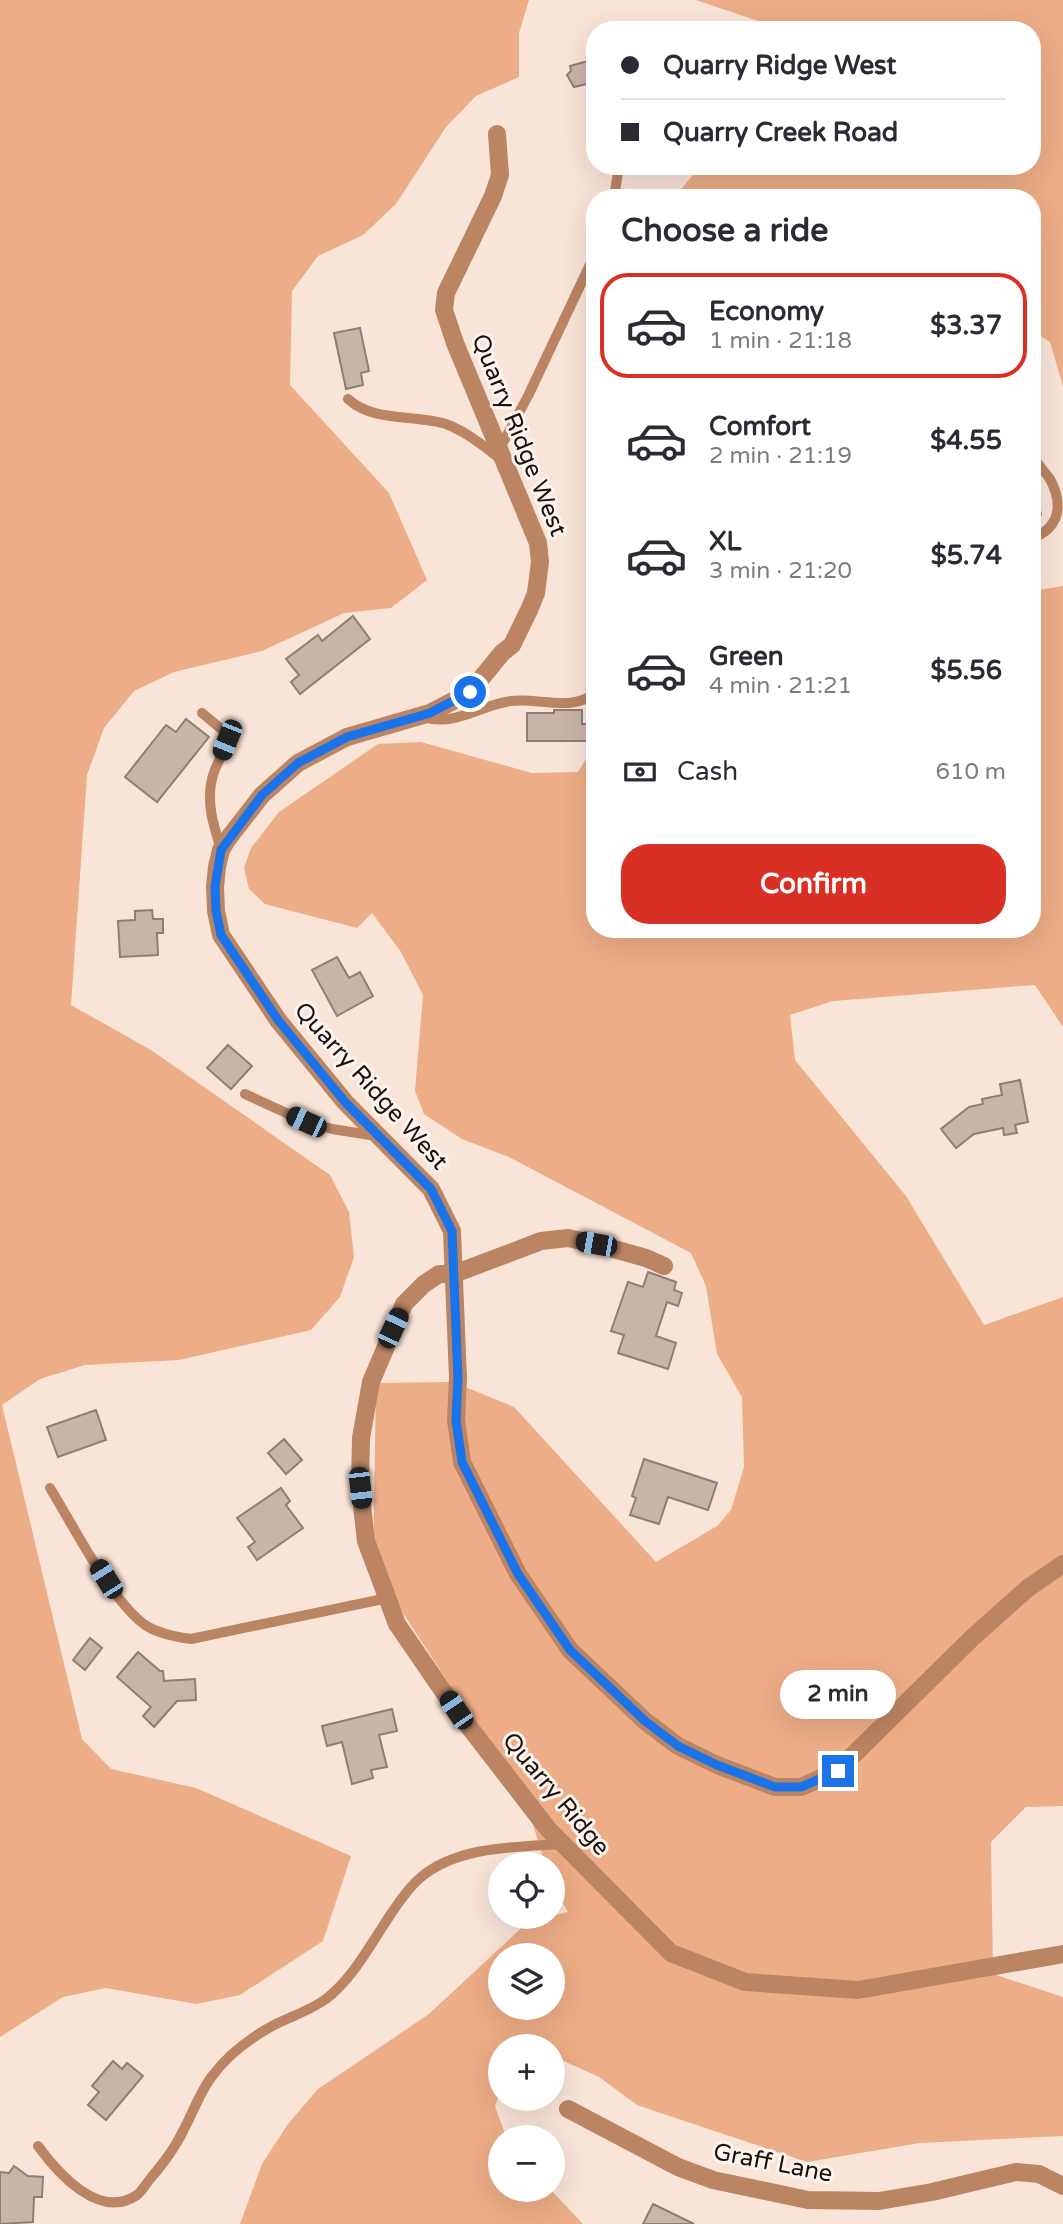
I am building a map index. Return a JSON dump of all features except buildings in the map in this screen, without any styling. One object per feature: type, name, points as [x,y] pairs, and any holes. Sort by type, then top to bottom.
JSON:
[{"type":"street","name":"Quarry Ridge West","points":[[497,134],[500,175],[493,196],[446,293],[444,310],[540,552],[536,593],[512,645],[502,653],[470,692],[450,704],[419,716],[347,737],[298,763],[262,795],[221,850],[215,887],[221,935],[278,1020],[345,1102],[431,1189],[452,1231],[458,1378],[456,1420],[462,1462],[518,1574],[570,1650],[645,1721],[678,1746],[775,1787],[801,1787],[838,1771],[972,1638],[1028,1588],[1063,1564]]},
{"type":"street","name":"Quarry Ridge","points":[[664,1266],[633,1254],[568,1238],[541,1241],[454,1274],[439,1274],[424,1284],[404,1304],[371,1382],[361,1438],[360,1488],[366,1541],[397,1624],[456,1710],[548,1829],[671,1953],[745,1982],[858,1990],[1063,1954]]},
{"type":"street","name":"Graff Lane","points":[[568,2109],[678,2167],[713,2180],[808,2200],[879,2201],[932,2192],[1016,2172],[1039,2174],[1063,2186]]},
{"type":"lane","points":[[348,399],[357,408],[370,413],[441,422],[501,456],[586,273]]},
{"type":"lane","points":[[1041,467],[1051,480],[1058,499],[1057,519],[1046,533],[1041,535]]},
{"type":"lane","points":[[419,716],[435,721],[453,720],[485,707],[514,701],[580,701],[586,697]]},
{"type":"lane","points":[[202,713],[226,733],[227,740],[212,778],[210,794],[212,822],[221,850]]},
{"type":"lane","points":[[245,1094],[306,1122],[380,1137]]},
{"type":"lane","points":[[50,1488],[121,1602],[146,1626],[169,1636],[191,1640],[387,1598]]},
{"type":"lane","points":[[38,2146],[67,2181],[84,2193],[103,2200],[120,2201],[136,2195],[182,2134],[212,2076],[250,2041],[327,1997],[352,1972],[389,1917],[420,1878],[442,1865],[474,1853],[562,1844]]},
{"type":"shaded area","points":[[0,0],[529,0],[519,33],[519,77],[476,96],[446,127],[396,204],[363,235],[318,256],[292,291],[290,385],[389,493],[427,580],[391,608],[344,613],[262,651],[174,672],[134,691],[104,728],[87,775],[71,1005],[151,1050],[330,1175],[349,1212],[354,1257],[340,1297],[311,1330],[179,1360],[85,1365],[40,1379],[2,1405],[82,1739],[111,1769],[196,1788],[351,1856],[323,1941],[240,1995],[196,2004],[106,1988],[63,1997],[0,2037]]},
{"type":"shaded area","points":[[696,0],[1063,0],[1063,386],[1050,342],[1041,336],[1041,189],[681,189],[693,175],[1041,175],[1041,21],[758,21]]},
{"type":"shaded area","points":[[1063,586],[1063,1027],[1035,985],[833,1001],[790,1015],[795,1060],[906,1196],[984,1325],[1063,1297],[1063,1806],[1026,1807],[991,1842],[993,1974],[1063,1997],[1063,2136],[920,2143],[807,2162],[637,2105],[599,2077],[565,2062],[565,2034],[488,2034],[488,2111],[497,2111],[502,2125],[488,2125],[488,2202],[562,2202],[583,2224],[240,2224],[262,2164],[288,2124],[318,2089],[429,2014],[488,1959],[488,2020],[565,2020],[565,1943],[505,1943],[520,1929],[565,1929],[565,1913],[568,1912],[565,1907],[565,1852],[541,1852],[526,1802],[373,1567],[376,1383],[453,1382],[514,1407],[656,1562],[717,1526],[731,1510],[744,1467],[742,1397],[717,1354],[706,1286],[691,1253],[509,1157],[462,1139],[424,1114],[415,1091],[423,995],[401,952],[372,913],[357,928],[265,904],[249,889],[244,868],[251,848],[279,812],[378,744],[421,742],[532,773],[578,772],[586,759],[586,938],[1041,938],[1041,590]]},
{"type":"route","points":[[470,692],[430,713],[347,737],[298,763],[262,795],[221,850],[215,887],[221,935],[278,1020],[345,1102],[431,1189],[452,1231],[458,1378],[456,1420],[462,1462],[518,1574],[570,1650],[645,1721],[678,1746],[717,1765],[775,1787],[801,1787],[838,1771]]}]
